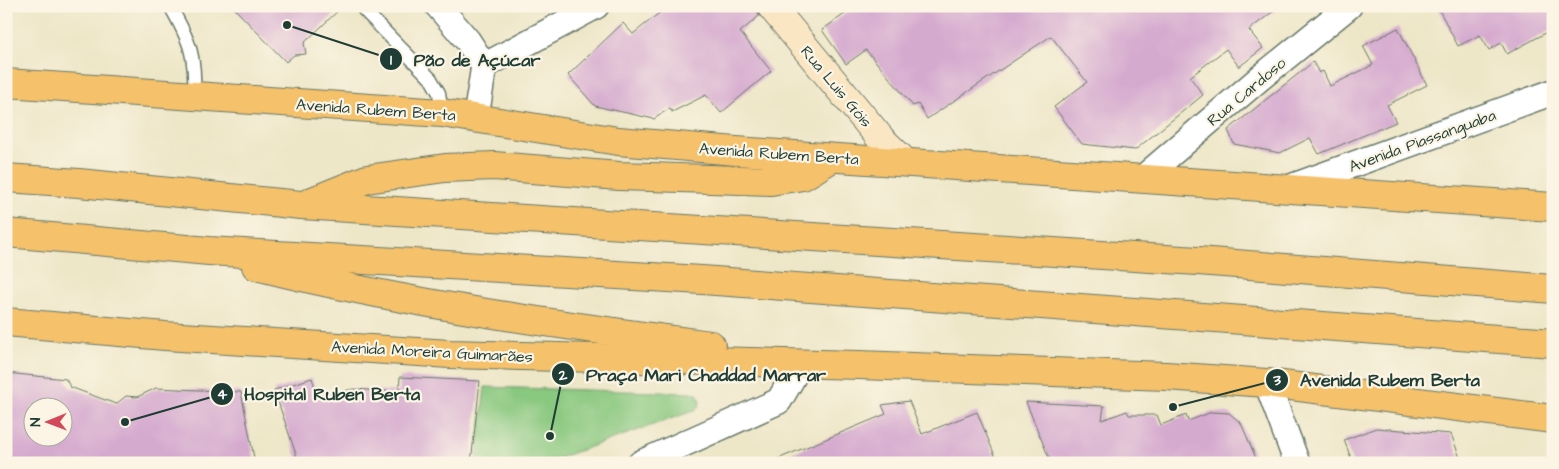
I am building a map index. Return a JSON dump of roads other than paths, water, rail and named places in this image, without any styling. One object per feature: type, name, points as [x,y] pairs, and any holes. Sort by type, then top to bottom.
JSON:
[{"type":"highway","name":"Avenida Rubem Berta","points":[[6,83],[442,113],[618,141],[832,158],[1144,177],[1547,208]]},
{"type":"highway","points":[[301,205],[367,179],[445,168],[494,166],[619,176],[771,181],[802,176],[832,158]]},
{"type":"highway","points":[[6,178],[79,183],[301,205],[1208,262],[1553,289]]},
{"type":"highway","points":[[6,234],[209,251],[702,280],[1553,343]]},
{"type":"highway","points":[[209,251],[248,264],[305,278],[511,318],[753,351],[808,355],[859,364],[1166,376],[1267,383],[1553,419]]},
{"type":"highway","name":"Avenida Moreira Guimarães","points":[[6,322],[165,336],[450,354],[859,364]]},
{"type":"street","points":[[438,6],[468,41],[484,66],[476,117]]},
{"type":"street","points":[[484,66],[596,6]]},
{"type":"street","name":"Rua Cardoso","points":[[1144,177],[1260,78],[1350,6]]},
{"type":"street","name":"Rua Luis Góis","points":[[782,10],[881,139],[905,162]]},
{"type":"street","name":"Avenida Piassanguaba","points":[[1291,188],[1553,92]]},
{"type":"street","points":[[641,463],[680,455],[779,401],[801,363]]},
{"type":"street","points":[[1267,383],[1297,463]]},
{"type":"lane","points":[[170,6],[189,41],[195,62],[194,96]]},
{"type":"lane","points":[[368,6],[364,10],[431,79],[439,93],[442,113]]},
{"type":"place","name":"Pão de Açúcar","points":[[287,25]]},
{"type":"place","name":"Avenida Rubem Berta","points":[[1173,407]]},
{"type":"place","name":"Hospital Ruben Berta","points":[[125,422]]},
{"type":"place","name":"Praça Mari Chaddad Marrar","points":[[550,436]]}]
